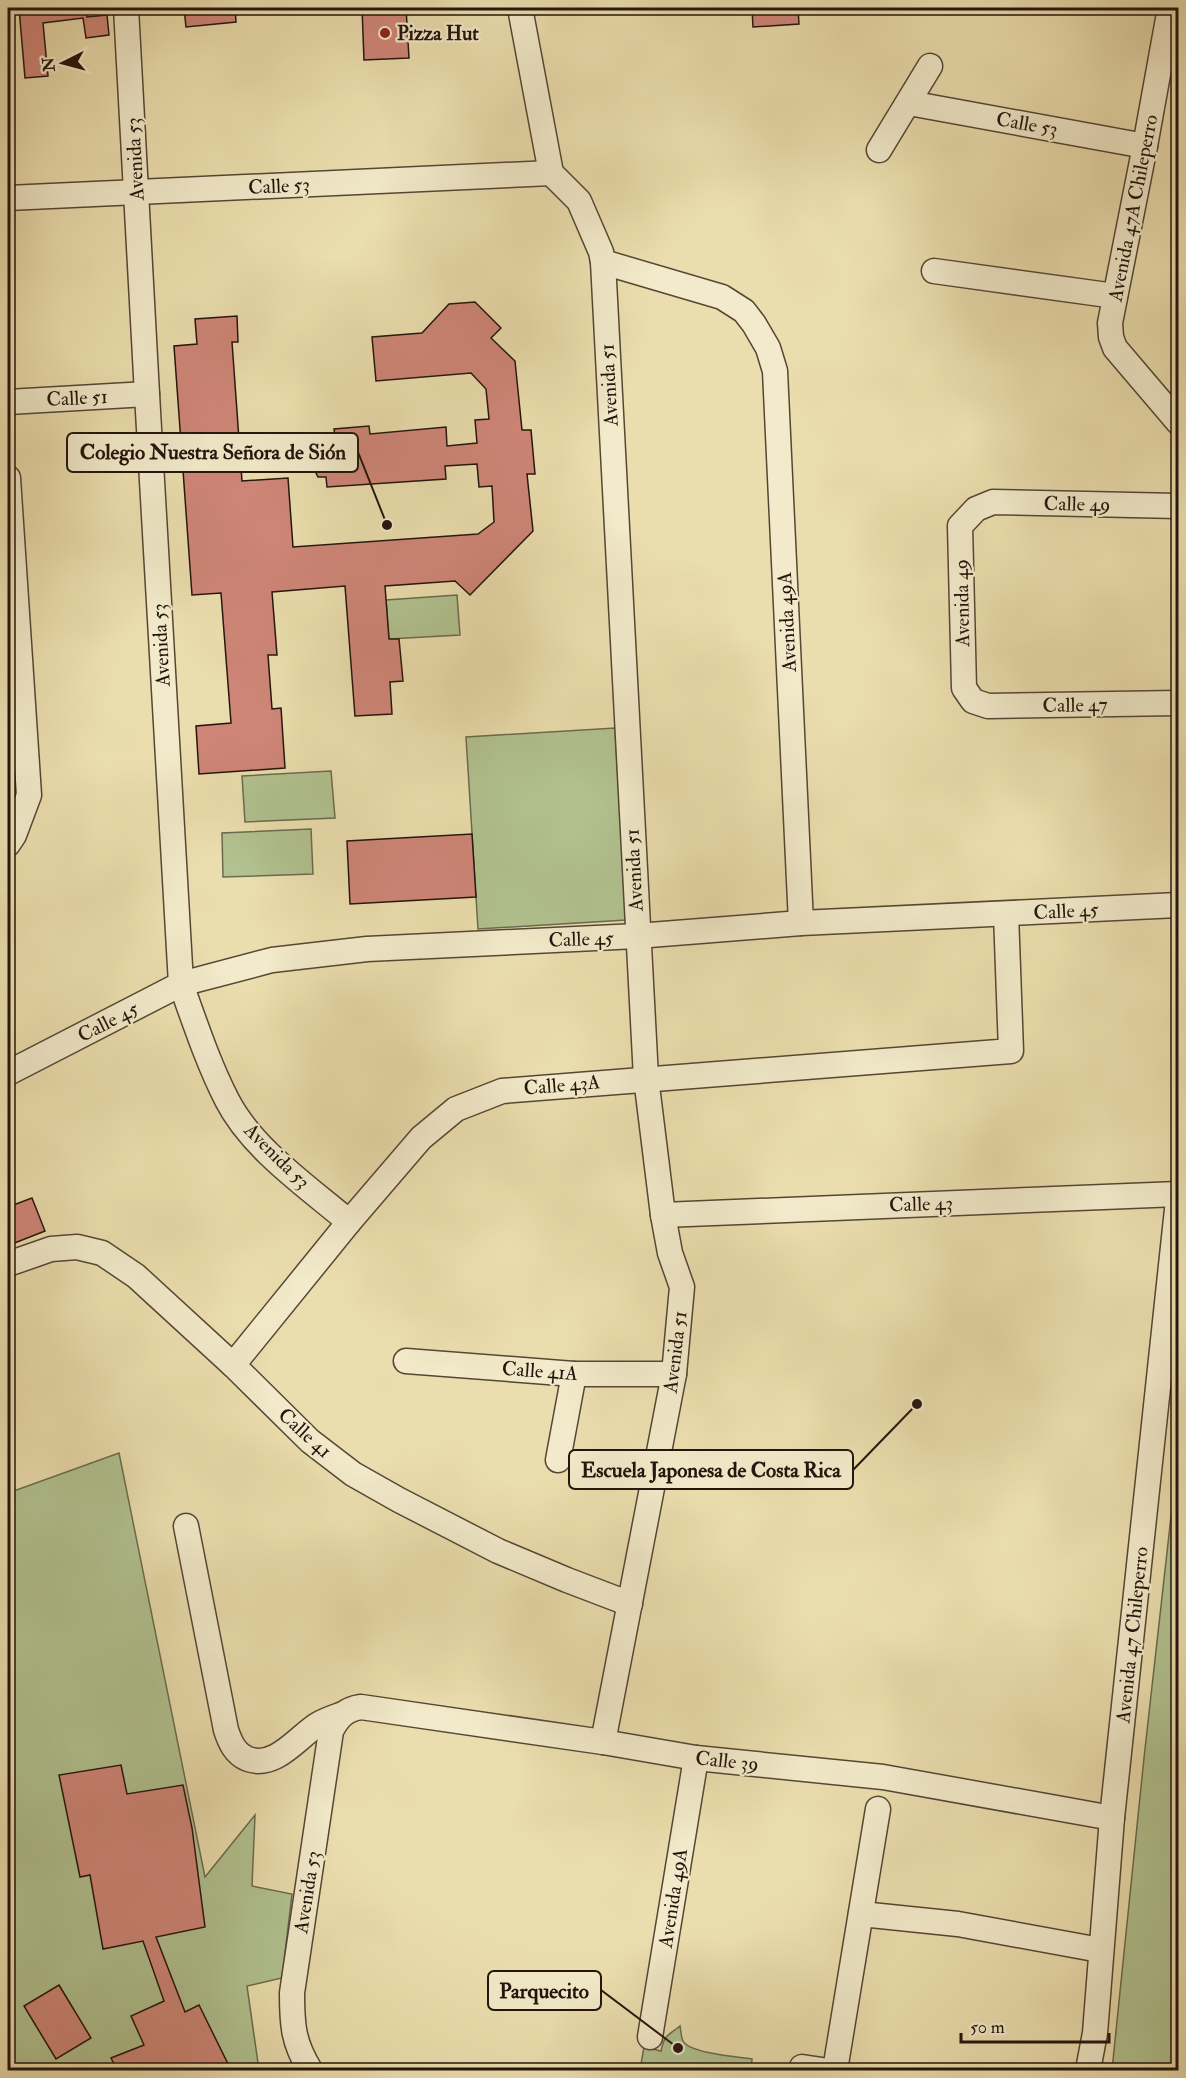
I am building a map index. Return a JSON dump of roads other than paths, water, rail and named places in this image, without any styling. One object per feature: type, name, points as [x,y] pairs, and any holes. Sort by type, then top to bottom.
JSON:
[{"type":"street","name":"Avenida 53","points":[[126,8],[182,984],[203,1045],[227,1101],[252,1136],[271,1155],[349,1222]]},
{"type":"street","points":[[520,8],[551,173]]},
{"type":"street","name":"Avenida 47A Chileperro","points":[[1170,8],[1110,323],[1115,348],[1179,422]]},
{"type":"street","points":[[879,150],[930,66]]},
{"type":"street","name":"Calle 53","points":[[909,103],[1145,146]]},
{"type":"street","name":"Calle 53","points":[[8,198],[551,173]]},
{"type":"street","name":"Avenida 51","points":[[551,173],[579,201],[601,252],[603,262],[646,1078],[663,1215],[670,1253],[682,1287],[674,1374],[603,1742]]},
{"type":"street","name":"Avenida 49A","points":[[603,262],[722,297],[744,311],[754,324],[768,348],[775,371],[801,923]]},
{"type":"street","points":[[934,271],[1115,296]]},
{"type":"street","name":"Calle 51","points":[[8,402],[147,394]]},
{"type":"street","points":[[8,478],[29,795],[14,835],[8,844]]},
{"type":"street","name":"Calle 49","points":[[976,509],[993,502],[1179,506]]},
{"type":"street","name":"Avenida 49","points":[[973,700],[964,688],[960,526],[976,509]]},
{"type":"street","name":"Calle 47","points":[[973,700],[988,706],[1179,703]]},
{"type":"street","name":"Calle 45","points":[[8,1073],[182,984],[272,960],[367,949],[637,936],[801,923],[1179,905]]},
{"type":"street","name":"Calle 43A","points":[[233,1365],[349,1222],[421,1138],[456,1109],[502,1090],[1011,1051],[1006,914]]},
{"type":"street","name":"Calle 43","points":[[663,1215],[1179,1194]]},
{"type":"street","name":"Avenida 47 Chileperro","points":[[1088,2070],[1095,2033],[1112,1818],[1179,1200]]},
{"type":"street","name":"Calle 41","points":[[8,1264],[51,1249],[77,1247],[102,1253],[135,1276],[233,1365],[310,1441],[353,1474],[498,1551],[630,1604]]},
{"type":"street","name":"Calle 41A","points":[[406,1361],[574,1374],[674,1374]]},
{"type":"street","points":[[558,1460],[574,1374]]},
{"type":"street","name":"Calle 39","points":[[186,1526],[226,1730],[233,1747],[250,1760],[266,1761],[279,1754],[318,1724],[343,1714],[351,1708],[361,1707],[603,1742],[696,1758],[883,1777],[1112,1818]]},
{"type":"street","name":"Avenida 53","points":[[310,2070],[302,2056],[292,2026],[292,1993],[331,1731],[343,1714]]},
{"type":"street","name":"Avenida 49A","points":[[650,2037],[696,1758]]},
{"type":"street","points":[[835,2070],[878,1809]]},
{"type":"street","points":[[861,1914],[958,1924],[1100,1950]]},
{"type":"place","name":"Pizza Hut","points":[[385,33]]},
{"type":"place","name":"Colegio Nuestra Señora de Sión","points":[[387,525]]},
{"type":"place","name":"Escuela Japonesa de Costa Rica","points":[[917,1404]]},
{"type":"place","name":"Parquecito","points":[[678,2048]]}]
